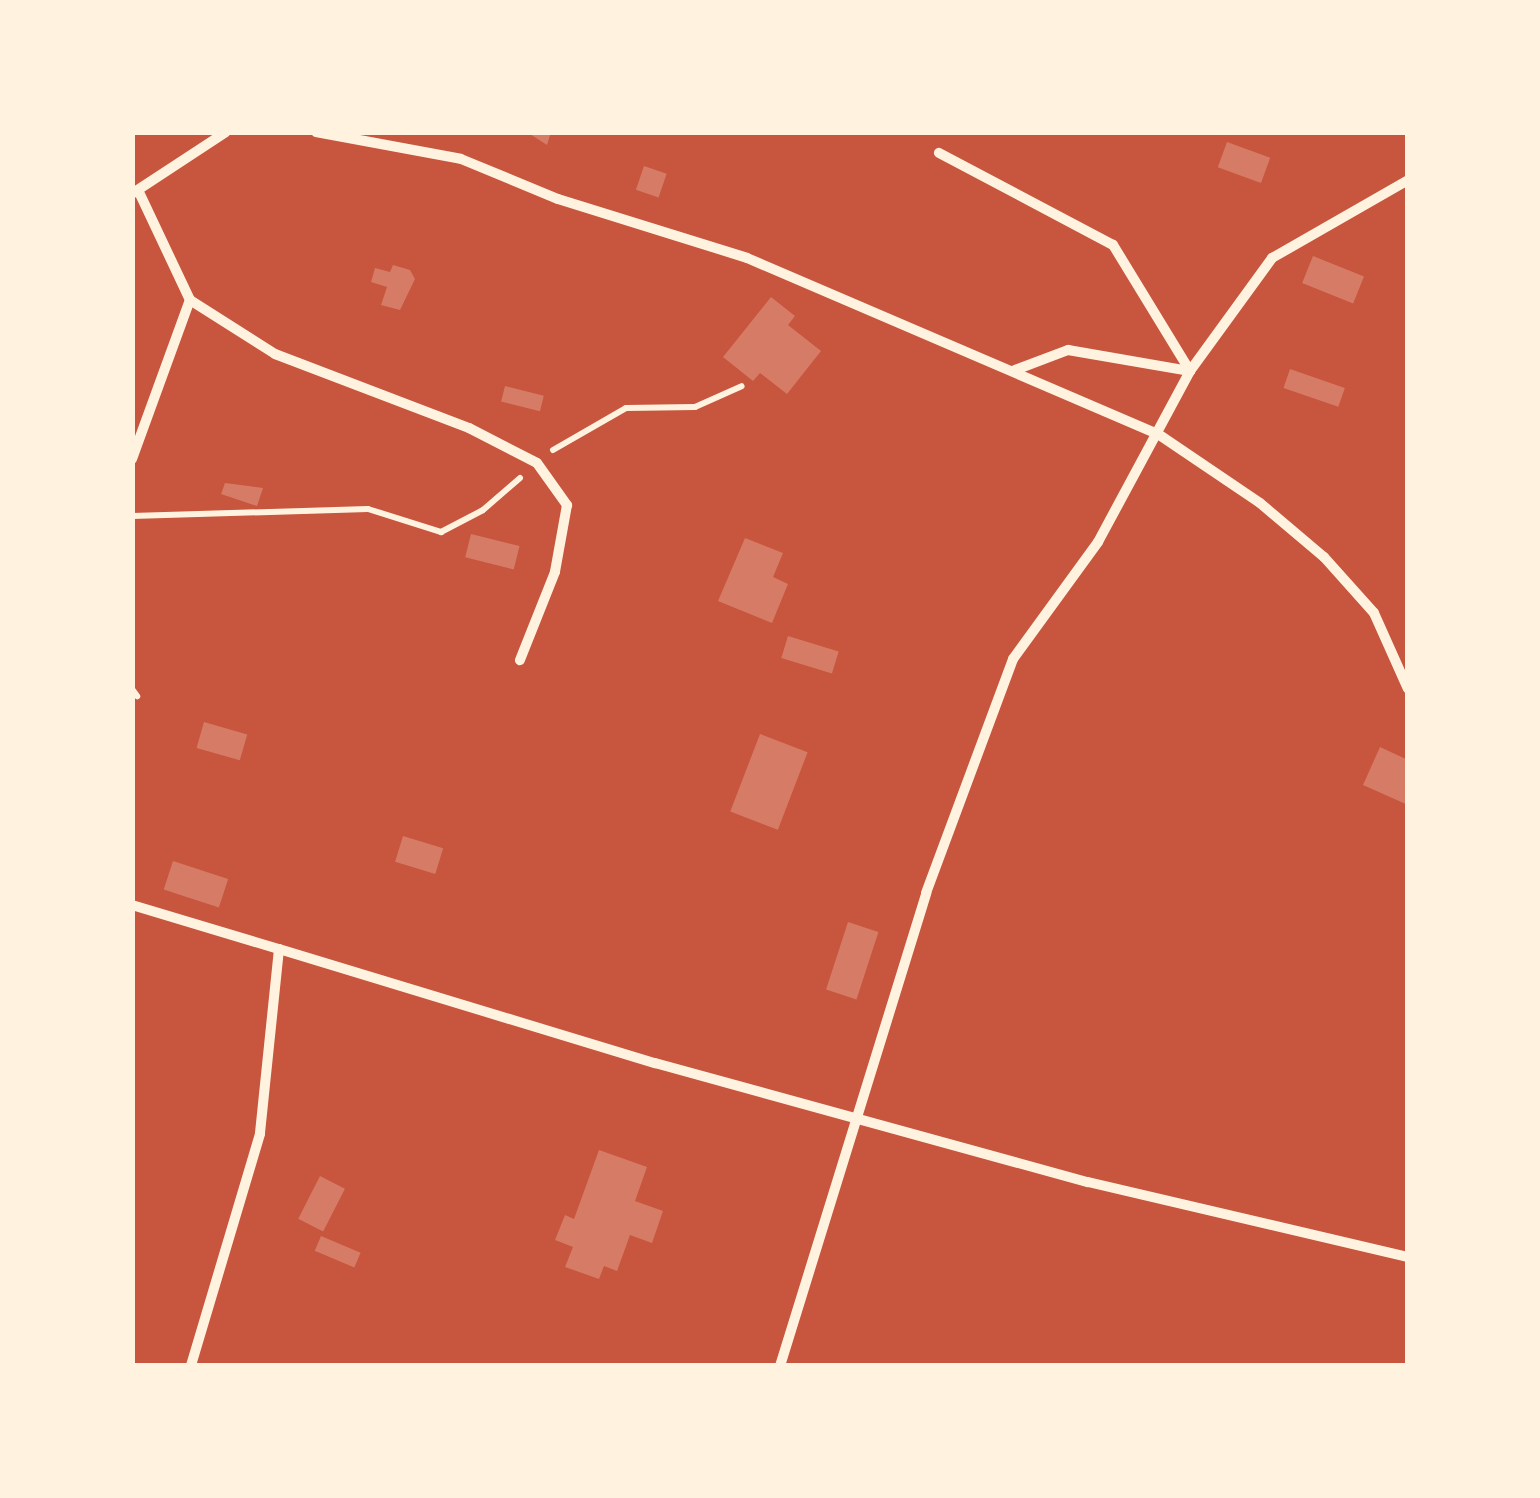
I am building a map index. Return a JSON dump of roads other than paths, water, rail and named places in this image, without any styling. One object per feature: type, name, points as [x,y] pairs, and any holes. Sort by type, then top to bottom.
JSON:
[{"type":"street","points":[[226,132],[136,193],[190,300],[275,354],[469,428],[537,464],[567,505],[555,572],[520,660]]},
{"type":"street","points":[[316,132],[461,159],[558,199],[747,258],[1158,434],[1260,503],[1324,557],[1374,613],[1408,689]]},
{"type":"street","points":[[939,153],[1113,245],[1190,371]]},
{"type":"street","points":[[780,1366],[862,1117],[926,894],[1013,659],[1098,542],[1190,371],[1272,258],[1408,180]]},
{"type":"street","points":[[132,458],[190,300]]},
{"type":"street","points":[[1015,370],[1068,350],[1190,371]]},
{"type":"street","points":[[132,905],[655,1062],[1088,1182],[1408,1257]]},
{"type":"street","points":[[192,1366],[260,1134],[279,949]]}]
